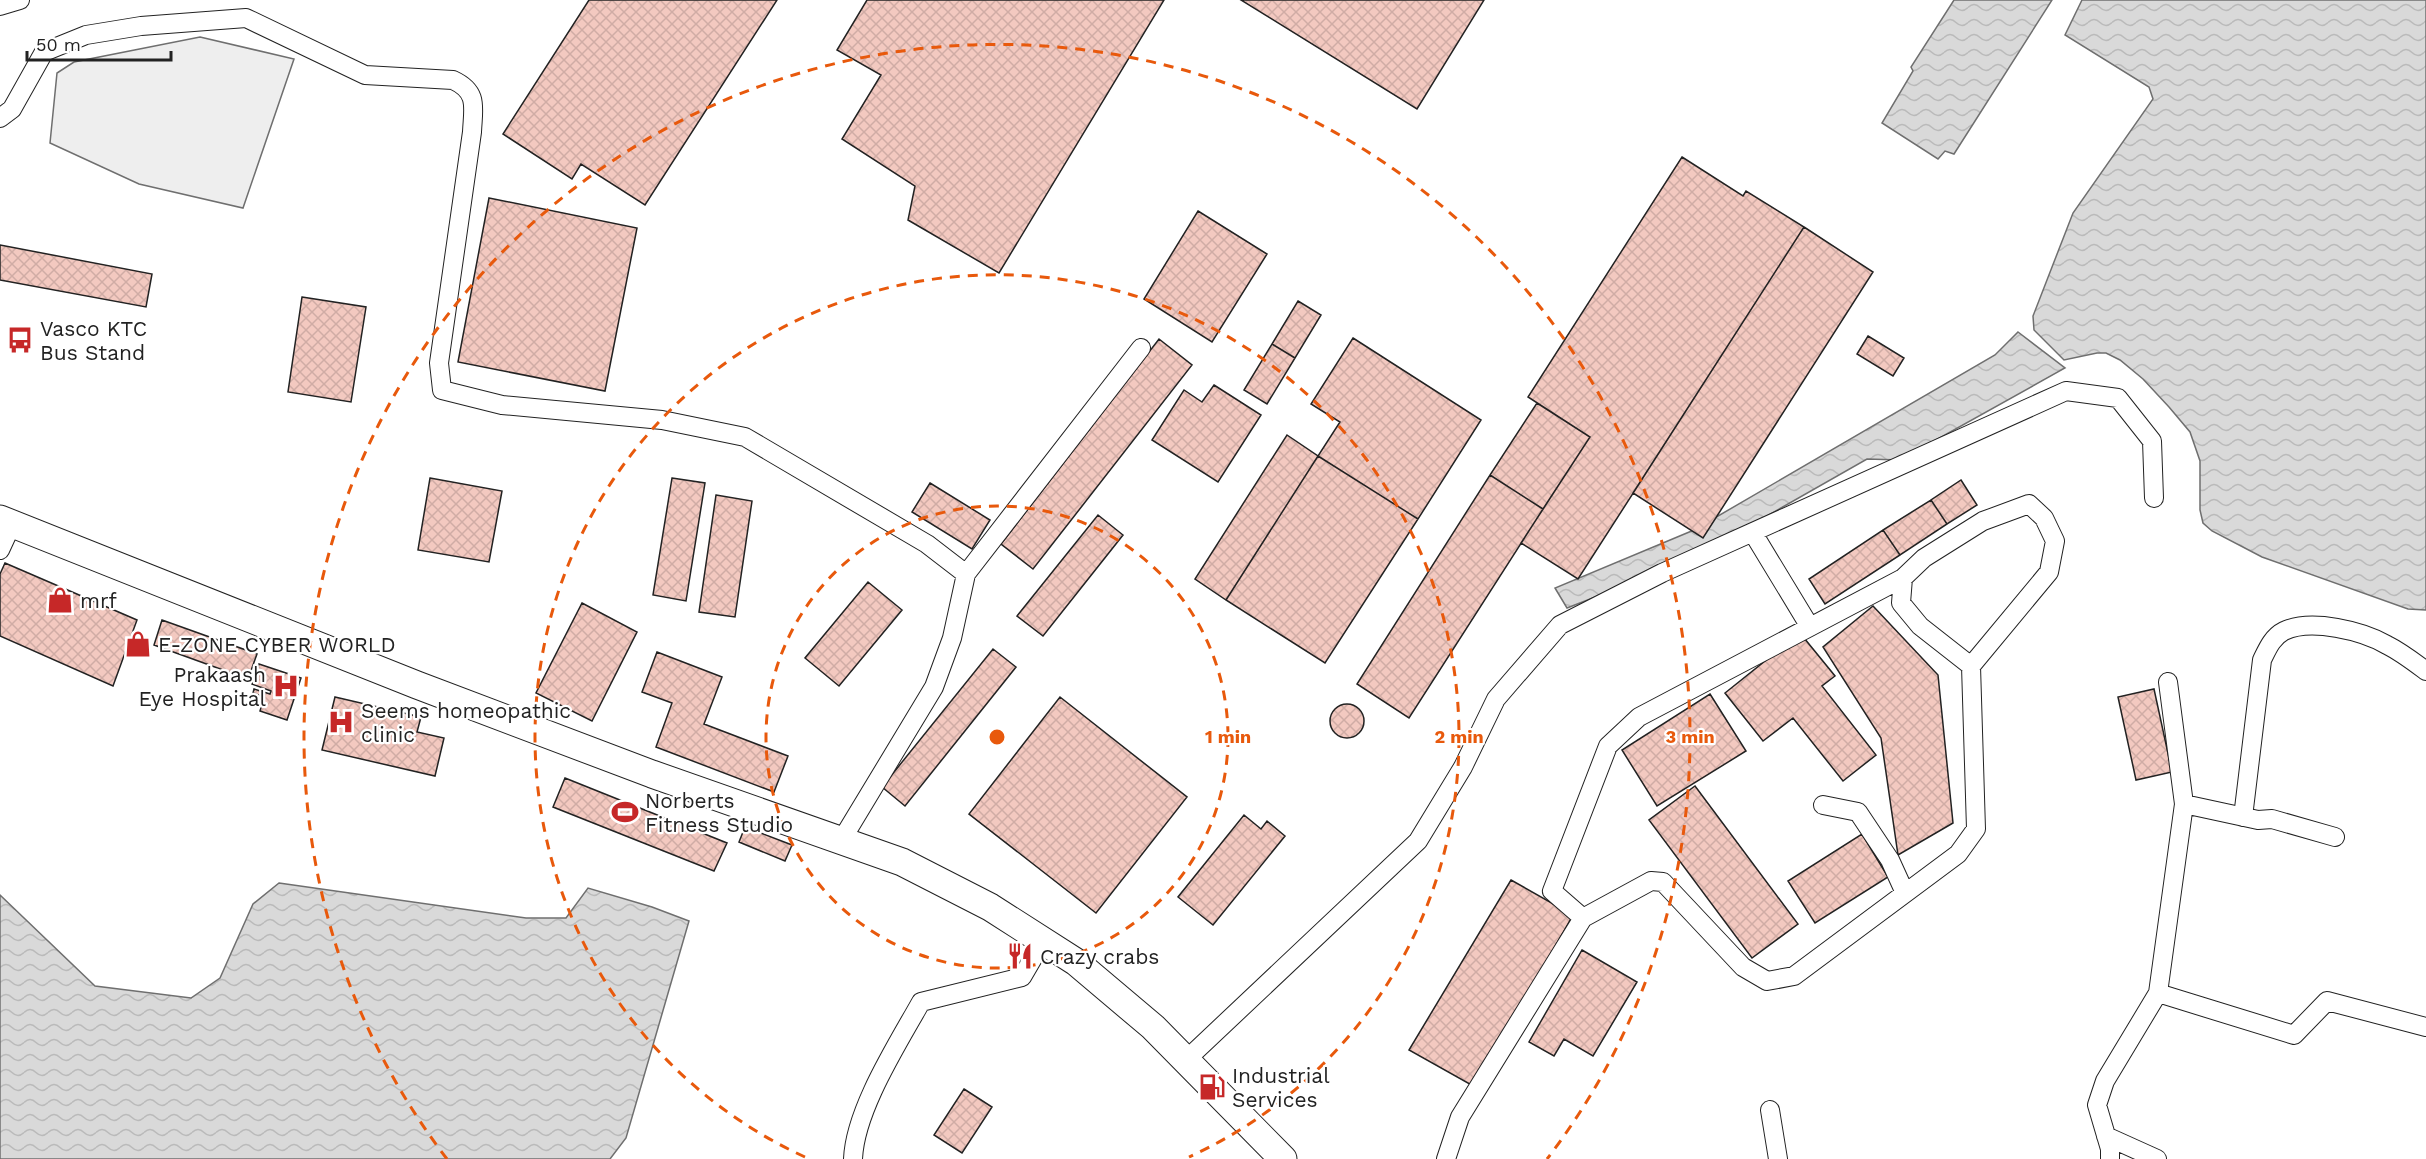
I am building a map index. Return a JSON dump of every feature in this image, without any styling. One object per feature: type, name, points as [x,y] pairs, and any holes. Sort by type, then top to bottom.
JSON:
[{"type":"main road","points":[[6,522],[417,685],[652,774],[902,862],[990,907],[1076,962],[1153,1027],[1283,1159]]},
{"type":"street","points":[[0,6],[20,0]]},
{"type":"street","points":[[0,118],[12,109],[44,52],[86,35],[141,26],[246,18],[365,75],[453,80],[465,86],[473,96],[472,132],[439,363],[442,390],[502,405],[662,420],[745,437],[927,544],[966,574]]},
{"type":"street","points":[[841,841],[934,687],[952,638],[966,574],[1141,348]]},
{"type":"street","points":[[1186,1060],[1418,841],[1463,767],[1496,699],[1560,625],[1662,573],[2066,391],[2118,398],[2152,441],[2154,498]]},
{"type":"street","points":[[1446,1159],[1460,1118],[1583,918],[1651,881],[1664,882],[1743,967],[1767,981],[1794,976],[1958,854],[1976,829],[1971,666],[2049,572],[2055,541],[2044,518],[2029,504],[1983,521],[1924,558],[1903,578],[1639,717],[1608,746],[1552,891],[1583,918]]},
{"type":"street","points":[[0,550],[6,522]]},
{"type":"street","points":[[1753,533],[1810,627]]},
{"type":"street","points":[[1903,578],[1900,603],[1920,627],[1971,666]]},
{"type":"street","points":[[2243,817],[2262,660],[2269,645],[2284,632],[2311,625],[2344,629],[2386,644],[2426,671]]},
{"type":"street","points":[[2110,1159],[2110,1149],[2097,1105],[2105,1081],[2158,993],[2184,804],[2168,682]]},
{"type":"street","points":[[2184,804],[2258,820],[2272,819],[2335,837]]},
{"type":"street","points":[[1823,805],[1858,812],[1890,860],[1905,893]]},
{"type":"street","points":[[854,1159],[854,1145],[877,1081],[921,1002],[1022,977],[1043,941]]},
{"type":"street","points":[[2158,993],[2294,1035],[2327,1001],[2426,1027]]},
{"type":"street","points":[[1770,1110],[1777,1159]]},
{"type":"street","points":[[2106,1136],[2157,1159]]},
{"type":"shaded area","points":[[200,37],[294,59],[243,208],[139,184],[50,143],[57,73],[74,62]]},
{"type":"water","points":[[1954,0],[2052,0],[1954,154],[1945,151],[1938,159],[1882,123],[1913,71],[1911,67]]},
{"type":"water","points":[[2082,0],[2426,0],[2426,610],[2408,609],[2262,557],[2212,531],[2203,523],[2200,510],[2200,461],[2190,432],[2169,407],[2143,379],[2120,360],[2106,353],[2097,353],[2064,360],[2034,330],[2033,316],[2073,213],[2153,99],[2149,87],[2065,35]]},
{"type":"water","points":[[2018,332],[2065,368],[1900,460],[1867,459],[1688,561],[1567,608],[1555,588],[1694,530],[1995,355]]},
{"type":"water","points":[[279,883],[526,918],[566,918],[588,888],[652,907],[689,921],[626,1138],[610,1159],[0,1159],[0,895],[95,986],[191,998],[220,978],[253,904]]},
{"type":"building","points":[[589,0],[777,0],[645,205],[581,164],[572,179],[503,134]]},
{"type":"building","points":[[867,0],[1164,0],[999,273],[908,220],[915,186],[842,139],[881,75],[837,50]]},
{"type":"building","points":[[1241,0],[1484,0],[1417,109]]},
{"type":"building","points":[[1682,157],[1743,196],[1746,191],[1804,227],[1578,579],[1521,543],[1590,437],[1528,397]]},
{"type":"building","points":[[489,198],[637,228],[605,391],[458,362]]},
{"type":"building","points":[[1198,211],[1267,254],[1212,342],[1144,299]]},
{"type":"building","points":[[1804,227],[1873,272],[1703,538],[1633,493]]},
{"type":"building","points":[[0,245],[152,274],[146,307],[0,280]]},
{"type":"building","points":[[302,297],[366,307],[351,402],[288,392]]},
{"type":"building","points":[[1298,301],[1321,315],[1295,358],[1272,344]]},
{"type":"building","points":[[1868,336],[1904,358],[1893,376],[1857,354]]},
{"type":"building","points":[[1353,338],[1481,420],[1418,519],[1318,456],[1340,422],[1311,404]]},
{"type":"building","points":[[1159,339],[1192,365],[1033,569],[1001,544]]},
{"type":"building","points":[[1272,344],[1295,358],[1267,404],[1244,390]]},
{"type":"building","points":[[1214,385],[1261,415],[1218,482],[1152,440],[1184,390],[1202,402]]},
{"type":"building","points":[[1537,403],[1590,437],[1543,509],[1490,475]]},
{"type":"building","points":[[1287,435],[1318,456],[1226,600],[1195,579]]},
{"type":"building","points":[[1318,456],[1418,519],[1325,663],[1226,600]]},
{"type":"building","points":[[1490,475],[1543,509],[1409,718],[1357,684]]},
{"type":"building","points":[[430,478],[502,491],[489,562],[418,550]]},
{"type":"building","points":[[672,478],[705,483],[686,601],[653,595]]},
{"type":"building","points":[[1961,480],[1977,505],[1947,524],[1931,500]]},
{"type":"building","points":[[930,483],[990,520],[972,549],[912,512]]},
{"type":"building","points":[[716,495],[752,501],[735,617],[699,612]]},
{"type":"building","points":[[1931,500],[1947,524],[1900,555],[1883,530]]},
{"type":"building","points":[[1098,515],[1123,535],[1043,636],[1017,616]]},
{"type":"building","points":[[1883,530],[1900,555],[1825,604],[1809,579]]},
{"type":"building","points":[[5,563],[137,620],[113,686],[0,636],[0,574]]},
{"type":"building","points":[[868,582],[902,610],[839,686],[805,658]]},
{"type":"building","points":[[582,603],[637,632],[592,721],[536,693]]},
{"type":"building","points":[[1873,606],[1938,675],[1953,823],[1898,855],[1881,738],[1823,647]]},
{"type":"building","points":[[162,620],[257,654],[248,679],[154,645]]},
{"type":"building","points":[[1800,633],[1835,676],[1822,686],[1876,755],[1843,781],[1793,718],[1763,741],[1725,693]]},
{"type":"building","points":[[993,649],[1016,667],[905,806],[882,787]]},
{"type":"building","points":[[657,652],[722,677],[704,724],[788,756],[774,792],[656,747],[672,703],[642,692]]},
{"type":"building","points":[[259,664],[301,678],[287,720],[260,711],[264,697],[253,693],[254,689],[270,694],[271,691],[252,684]]},
{"type":"building","points":[[2154,689],[2172,772],[2136,780],[2118,697]]},
{"type":"building","points":[[1710,694],[1746,751],[1657,806],[1622,750]]},
{"type":"building","points":[[335,697],[421,717],[417,732],[444,738],[435,776],[322,750]]},
{"type":"building","points":[[1060,697],[1187,797],[1096,913],[969,814]]},
{"type":"building","points":[[1347,704],[1359,709],[1364,721],[1359,733],[1347,738],[1335,733],[1330,721],[1335,709]]},
{"type":"building","points":[[565,778],[727,843],[714,871],[553,807]]},
{"type":"building","points":[[1695,786],[1798,924],[1752,958],[1649,820]]},
{"type":"building","points":[[1244,815],[1261,829],[1267,821],[1285,836],[1213,925],[1178,897]]},
{"type":"building","points":[[745,827],[792,845],[785,861],[739,842]]},
{"type":"building","points":[[1862,834],[1888,877],[1815,923],[1788,881]]},
{"type":"building","points":[[1511,880],[1573,915],[1475,1087],[1409,1050]]},
{"type":"building","points":[[1582,950],[1637,982],[1593,1056],[1564,1039],[1554,1056],[1529,1042]]},
{"type":"building","points":[[964,1089],[992,1107],[962,1153],[934,1135]]},
{"type":"place","name":"Vasco KTC Bus Stand","points":[[20,340]]},
{"type":"place","name":"mrf","points":[[60,600]]},
{"type":"place","name":"E-ZONE CYBER WORLD","points":[[138,644]]},
{"type":"place","name":"Prakaash Eye Hospital","points":[[286,686]]},
{"type":"place","name":"Seems homeopathic clinic","points":[[341,722]]},
{"type":"place","name":"Norberts Fitness Studio","points":[[625,812]]},
{"type":"place","name":"Crazy crabs","points":[[1020,956]]},
{"type":"place","name":"Industrial Services","points":[[1212,1087]]}]
